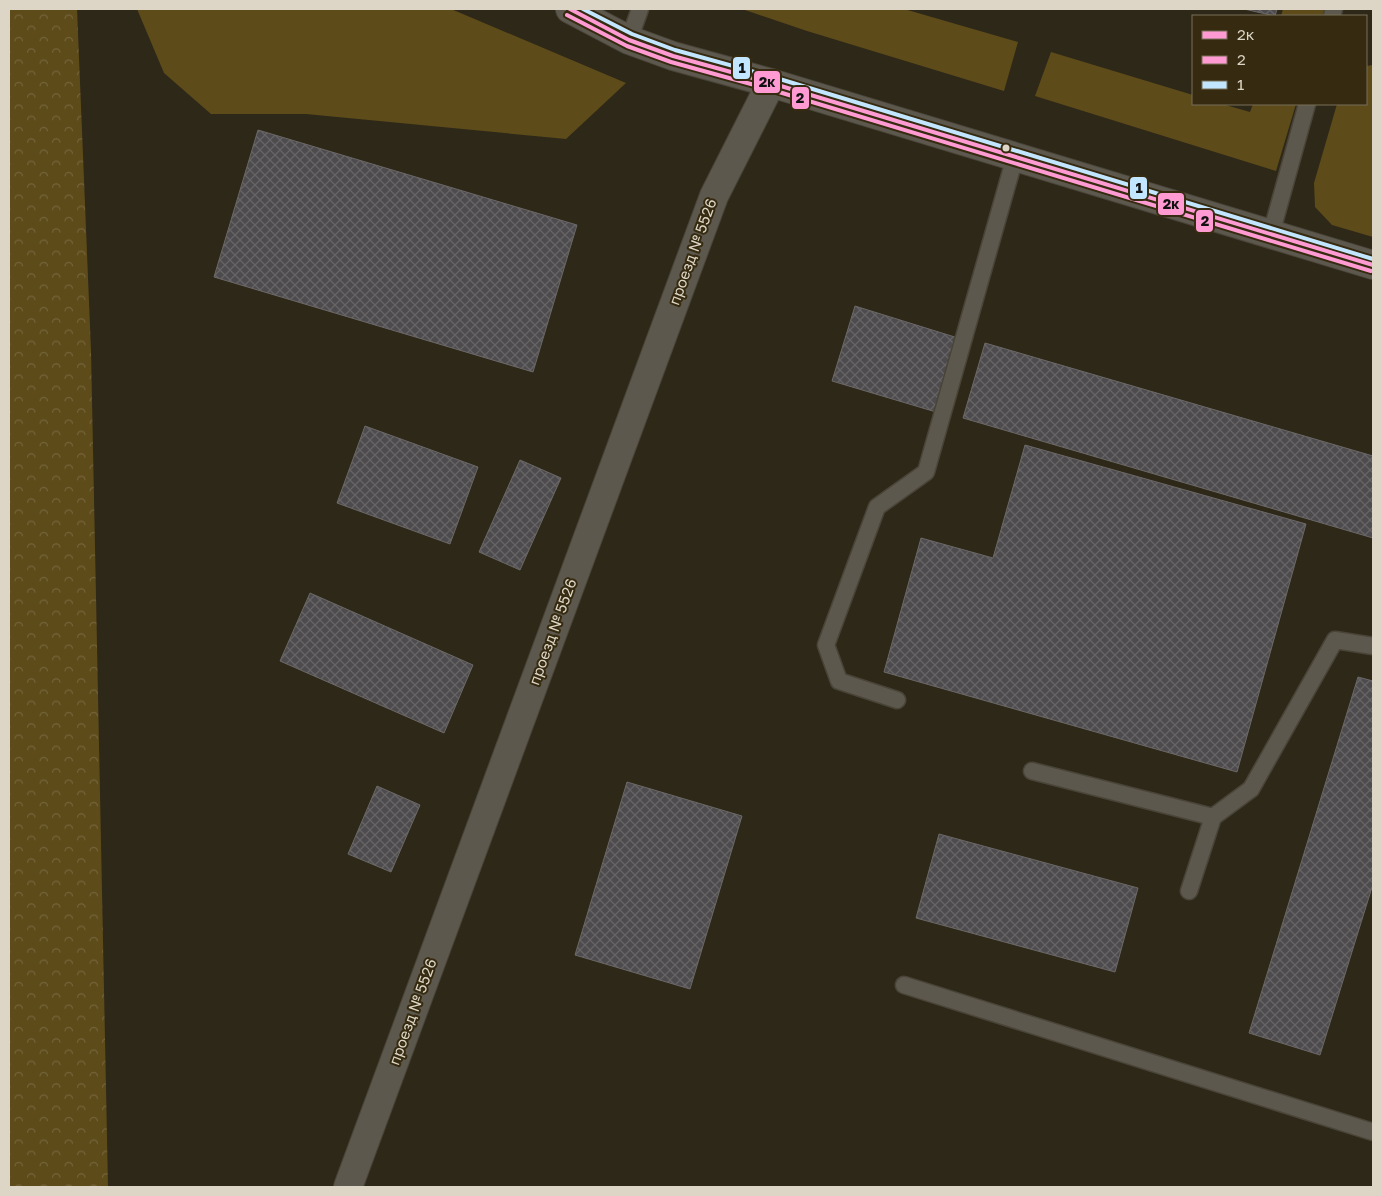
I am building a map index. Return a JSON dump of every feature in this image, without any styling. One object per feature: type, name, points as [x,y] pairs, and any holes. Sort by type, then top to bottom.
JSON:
[{"type":"street","points":[[570,9],[628,40],[673,56],[771,83],[1373,265]]},
{"type":"street","name":"проезд № 5526","points":[[348,1187],[714,196],[771,83]]},
{"type":"lane","points":[[628,40],[640,9]]},
{"type":"lane","points":[[1271,234],[1307,105]]},
{"type":"lane","points":[[897,700],[839,681],[826,645],[877,507],[926,472],[1015,157]]},
{"type":"lane","points":[[1189,891],[1213,817],[1251,789],[1335,640],[1373,646]]},
{"type":"lane","points":[[1032,771],[1213,817]]},
{"type":"lane","points":[[904,985],[1373,1132]]},
{"type":"green space","points":[[9,9],[77,9],[91,351],[108,1187],[9,1187]]},
{"type":"green space","points":[[137,9],[451,9],[626,83],[566,139],[306,114],[211,114],[164,73]]},
{"type":"green space","points":[[742,9],[904,9],[1018,42],[1004,91],[807,31]]},
{"type":"green space","points":[[1283,9],[1325,9],[1323,15],[1281,15]]},
{"type":"green space","points":[[1051,52],[1192,95],[1192,105],[1226,105],[1250,112],[1253,105],[1296,105],[1276,171],[1035,96]]},
{"type":"green space","points":[[1373,65],[1373,237],[1332,225],[1315,207],[1314,183],[1337,105],[1367,105],[1367,66]]},
{"type":"building","points":[[1244,9],[1277,9],[1275,15]]},
{"type":"building","points":[[258,130],[577,225],[533,372],[214,277]]},
{"type":"building","points":[[855,306],[958,338],[936,412],[832,381]]},
{"type":"building","points":[[985,343],[1373,456],[1373,538],[963,418]]},
{"type":"building","points":[[365,426],[478,467],[450,544],[337,503]]},
{"type":"building","points":[[1025,445],[1306,524],[1237,772],[884,672],[921,538],[993,558]]},
{"type":"building","points":[[520,460],[561,478],[520,570],[479,552]]},
{"type":"building","points":[[310,593],[473,665],[444,733],[280,661]]},
{"type":"building","points":[[1358,677],[1373,681],[1373,884],[1320,1055],[1249,1033]]},
{"type":"building","points":[[627,782],[742,816],[690,989],[575,955]]},
{"type":"building","points":[[377,786],[420,805],[391,872],[348,854]]},
{"type":"building","points":[[939,834],[1138,888],[1115,972],[916,918]]},
{"type":"transit line","name":"2к","points":[[570,9],[629,40],[673,56],[771,83],[1373,265]]},
{"type":"transit line","name":"1","points":[[583,9],[632,34],[675,50],[773,77],[1373,259]]},
{"type":"transit line","name":"2","points":[[567,15],[627,46],[671,62],[769,89],[1371,271]]}]
